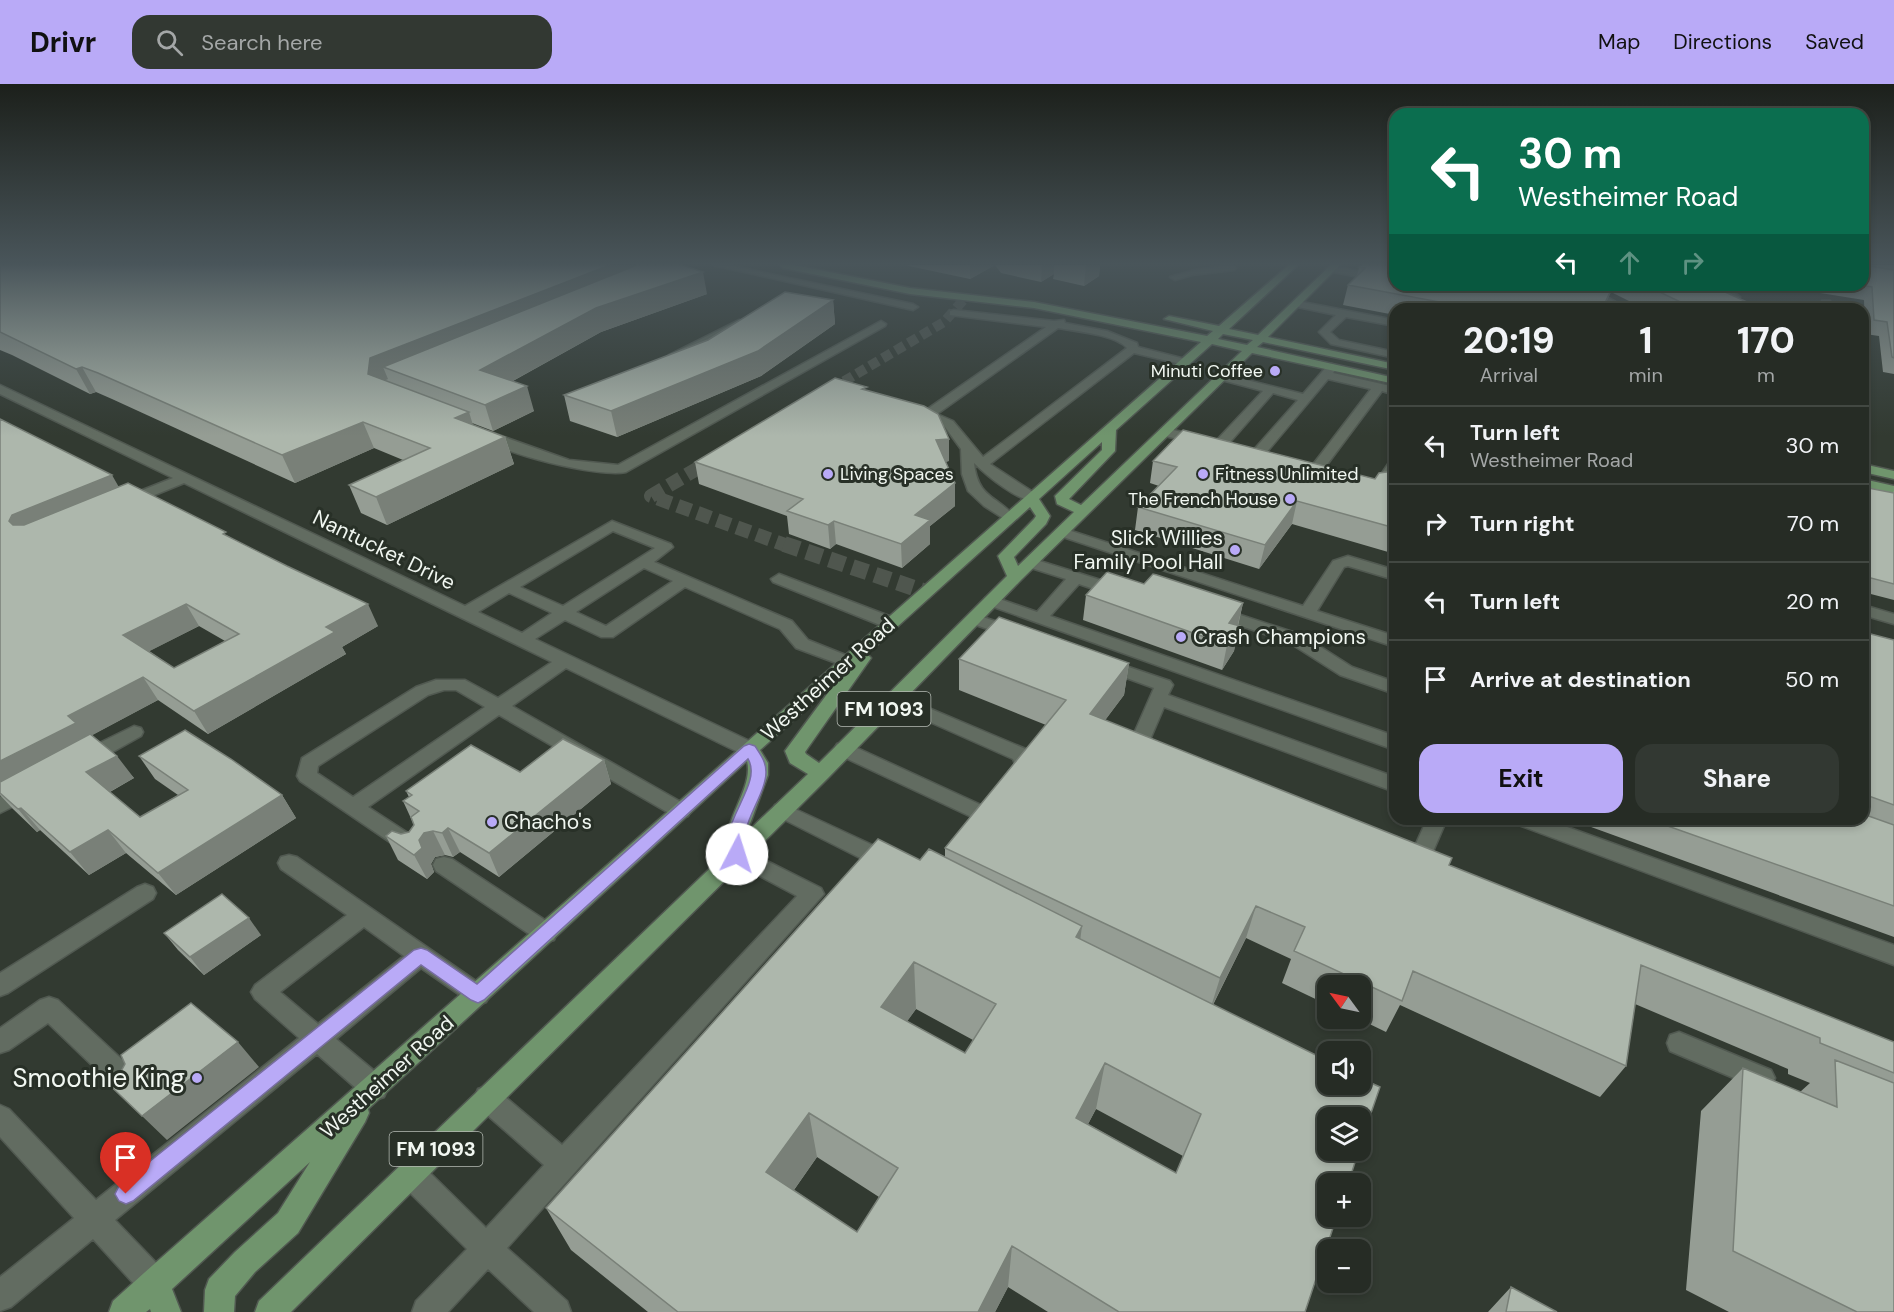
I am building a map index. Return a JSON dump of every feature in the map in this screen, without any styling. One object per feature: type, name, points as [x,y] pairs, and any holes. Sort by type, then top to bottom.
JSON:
[{"type":"main road","points":[[1125,322],[1251,349],[1329,371],[1389,380]]},
{"type":"main road","points":[[1188,322],[1389,366]]},
{"type":"main road","name":"Westheimer Road","points":[[124,1312],[749,749],[1229,322]]},
{"type":"main road","name":"FM 1093","points":[[270,1312],[820,773],[1030,562],[1278,322]]},
{"type":"main road","points":[[1084,511],[1066,505],[1062,501],[1062,496],[1108,451],[1110,428]]},
{"type":"main road","points":[[1869,469],[1894,475]]},
{"type":"main road","points":[[1869,484],[1894,490]]},
{"type":"main road","points":[[1015,577],[1006,556],[1041,521],[1043,516],[1031,498]]},
{"type":"main road","points":[[820,773],[797,758],[795,751],[886,628]]},
{"type":"main road","points":[[737,854],[735,839],[758,775],[758,763],[749,749]]},
{"type":"main road","points":[[219,1312],[220,1290],[245,1262],[288,1223],[372,1091]]},
{"type":"main road","points":[[155,1284],[166,1312]]},
{"type":"street","points":[[661,361],[742,322]]},
{"type":"street","points":[[983,464],[1132,350],[1133,345],[1123,338],[1032,322]]},
{"type":"street","points":[[929,414],[1059,322]]},
{"type":"street","points":[[1334,322],[1324,332],[1335,342],[1389,354]]},
{"type":"street","points":[[470,429],[565,465],[604,470],[621,469],[881,324]]},
{"type":"street","points":[[1132,350],[1185,362]]},
{"type":"street","points":[[1247,453],[1306,398],[1329,371],[1389,390]]},
{"type":"street","points":[[1222,377],[1306,398]]},
{"type":"street","points":[[1315,471],[1379,387]]},
{"type":"street","name":"Nantucket Drive","points":[[0,389],[749,749]]},
{"type":"street","points":[[1219,446],[1271,389]]},
{"type":"street","points":[[909,408],[929,414],[949,424],[983,464],[1004,482],[1031,498]]},
{"type":"street","points":[[1165,432],[1276,461]]},
{"type":"street","points":[[968,449],[966,472],[969,482],[977,493],[1009,518]]},
{"type":"street","points":[[1356,482],[1366,485],[1383,482],[1389,473]]},
{"type":"street","points":[[108,509],[184,477]]},
{"type":"street","points":[[465,613],[612,525],[666,547],[522,640]]},
{"type":"street","points":[[1062,532],[1389,640]]},
{"type":"street","points":[[1307,613],[1338,564],[1348,561],[1389,573]]},
{"type":"street","points":[[642,562],[786,625],[802,644],[847,662]]},
{"type":"street","points":[[1030,562],[1106,586],[1136,590]]},
{"type":"street","points":[[1040,618],[1076,578]]},
{"type":"street","points":[[779,579],[886,628]]},
{"type":"street","points":[[508,587],[607,633],[685,580]]},
{"type":"street","points":[[991,601],[1389,741]]},
{"type":"street","points":[[1199,606],[1296,639],[1346,671],[1389,686]]},
{"type":"street","points":[[1869,612],[1894,619]]},
{"type":"street","points":[[973,619],[1026,637]]},
{"type":"street","points":[[1090,659],[1164,685],[1138,745],[1171,758]]},
{"type":"street","points":[[353,807],[565,661]]},
{"type":"street","points":[[414,848],[307,776],[309,763],[422,691],[441,684],[459,684],[499,705],[681,811]]},
{"type":"street","points":[[1158,698],[1389,782]]},
{"type":"street","points":[[893,699],[1021,755],[1024,765],[970,832]]},
{"type":"street","points":[[67,768],[134,732]]},
{"type":"street","points":[[844,749],[985,815]]},
{"type":"street","points":[[0,806],[39,784]]},
{"type":"street","points":[[782,810],[907,873]]},
{"type":"street","points":[[1388,844],[1421,857],[1434,825]]},
{"type":"street","points":[[1539,825],[1894,955]]},
{"type":"street","points":[[427,1312],[813,894],[737,854]]},
{"type":"street","points":[[289,863],[478,995]]},
{"type":"street","points":[[444,865],[546,933]]},
{"type":"street","points":[[0,987],[145,893]]},
{"type":"street","points":[[363,915],[263,992],[318,1039],[372,1091]]},
{"type":"street","points":[[0,1296],[94,1219],[185,1138],[318,1039],[421,955]]},
{"type":"street","points":[[0,1042],[49,1008],[134,1088]]},
{"type":"street","points":[[1679,1043],[1787,1088]]},
{"type":"street","points":[[488,1098],[563,1164]]},
{"type":"street","points":[[0,1118],[155,1284]]},
{"type":"street","points":[[411,1174],[487,1249],[556,1312]]},
{"type":"building","points":[[0,322],[462,322],[370,358],[368,374],[469,412],[455,418],[505,437],[376,497],[349,485],[430,448],[363,422],[282,455],[98,373],[82,367],[76,369],[0,332]]},
{"type":"building","points":[[494,322],[569,322],[480,370],[527,386],[485,405],[383,367]]},
{"type":"building","points":[[736,322],[800,322],[758,351],[611,411],[564,395],[708,340]]},
{"type":"building","points":[[1887,322],[1894,322],[1894,358]]},
{"type":"building","name":"Living Spaces","points":[[835,378],[867,387],[862,389],[924,406],[938,414],[949,439],[936,440],[955,483],[915,515],[930,520],[901,544],[834,521],[828,525],[787,511],[803,499],[695,462]]},
{"type":"building","points":[[0,419],[112,475],[12,515],[9,521],[13,525],[24,525],[128,483],[226,532],[223,534],[368,604],[326,627],[335,632],[194,711],[143,677],[68,716],[76,723],[0,761]],"holes":[[[186,604],[239,634],[174,668],[123,635]]]},
{"type":"building","points":[[1183,430],[1375,479],[1379,473],[1389,472],[1389,526],[1297,501],[1265,545],[1138,507],[1177,467],[1153,461]]},
{"type":"building","points":[[1869,488],[1894,493],[1894,584],[1869,578]]},
{"type":"building","points":[[1107,572],[1144,584],[1153,574],[1243,603],[1229,623],[1240,626],[1227,645],[1086,595]]},
{"type":"building","points":[[999,617],[1129,663],[1090,714],[1452,858],[1449,865],[1894,1042],[1894,1073],[1820,1043],[1820,1038],[1641,965],[1626,1066],[1413,971],[1402,1001],[1371,987],[1371,975],[1346,975],[1294,951],[1305,927],[1256,906],[1220,978],[945,848],[1066,700],[959,659]]},
{"type":"building","points":[[1869,634],[1894,640],[1894,805],[1869,796]]},
{"type":"building","points":[[185,730],[282,795],[158,873],[108,830],[70,852],[21,808],[18,809],[0,793],[0,782],[90,734],[117,756],[86,772],[140,817],[188,790],[139,756]]},
{"type":"building","points":[[563,739],[604,760],[489,853],[448,828],[442,833],[433,831],[424,833],[419,840],[422,848],[414,855],[386,836],[392,831],[401,834],[409,832],[414,825],[411,817],[419,811],[403,801],[412,795],[406,791],[471,745],[520,772]]},
{"type":"building","points":[[1869,816],[1894,825],[1894,906],[1665,825],[1869,825]]},
{"type":"building","points":[[878,839],[920,860],[929,849],[1082,926],[1076,937],[1317,1056],[1317,1095],[1371,1095],[1371,1083],[1380,1087],[1371,1113],[1371,1107],[1317,1107],[1317,1161],[1355,1161],[1352,1173],[1317,1173],[1317,1227],[1333,1227],[1329,1239],[1317,1239],[1317,1276],[1305,1312],[1119,1312],[1012,1246],[978,1312],[678,1312],[546,1208]],"holes":[[[914,962],[996,1004],[965,1053],[881,1007]],[[1105,1063],[1201,1114],[1176,1173],[1076,1118]],[[809,1113],[898,1168],[857,1232],[766,1172]]]},
{"type":"building","points":[[222,894],[249,918],[190,957],[164,933]]},
{"type":"building","points":[[191,1003],[238,1042],[142,1116],[99,1075],[110,1078],[119,1075],[125,1064],[121,1055]]},
{"type":"building","points":[[1835,1060],[1894,1083],[1894,1312],[1857,1312],[1733,1251],[1743,1068],[1837,1107]]},
{"type":"building","points":[[1511,1287],[1557,1312],[1506,1312]]},
{"type":"tunnel","points":[[831,389],[943,322]]},
{"type":"tunnel","points":[[826,392],[833,388]]},
{"type":"tunnel","points":[[717,457],[651,496],[788,546]]},
{"type":"tunnel","points":[[784,544],[926,592]]},
{"type":"place","name":"Minuti Coffee","points":[[1275,371]]},
{"type":"place","name":"Living Spaces","points":[[828,474]]},
{"type":"place","name":"Fitness Unlimited","points":[[1203,474]]},
{"type":"place","name":"The French House","points":[[1290,499]]},
{"type":"place","name":"Slick Willies Family Pool Hall","points":[[1235,550]]},
{"type":"place","name":"Crash Champions","points":[[1181,637]]},
{"type":"place","name":"Chacho's","points":[[492,822]]},
{"type":"place","name":"Smoothie King","points":[[197,1078]]},
{"type":"route","points":[[126,1194],[421,955],[478,995],[749,749],[758,763],[758,775],[735,839],[737,854]]}]
